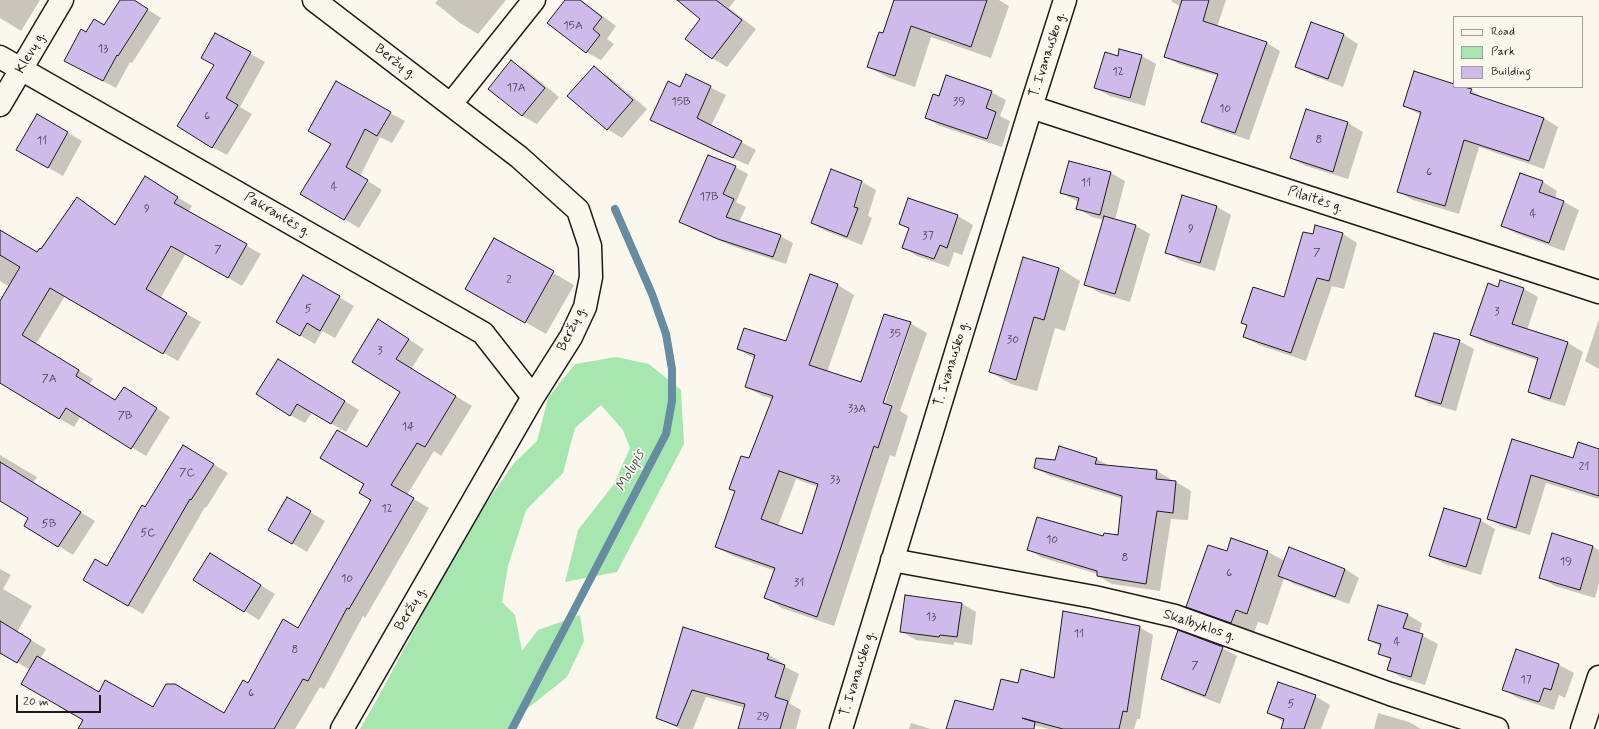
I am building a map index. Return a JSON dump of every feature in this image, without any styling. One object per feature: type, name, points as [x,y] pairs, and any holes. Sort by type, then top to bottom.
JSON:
[{"type":"street","name":"Klevų g.","points":[[0,105],[62,0]]},
{"type":"street","name":"Beržų g.","points":[[314,0],[519,157],[578,210],[590,246],[591,277],[585,307],[571,337],[533,397],[342,729]]},
{"type":"street","points":[[451,104],[534,0]]},
{"type":"street","name":"T. Ivanausko g.","points":[[841,729],[1065,0]]},
{"type":"street","name":"Pakrantės g.","points":[[0,57],[483,333],[533,397]]},
{"type":"street","name":"Pilaitės g.","points":[[1031,107],[1599,292]]},
{"type":"street","name":"Skalbyklos g.","points":[[892,560],[1094,597],[1176,616],[1390,694],[1497,729]]},
{"type":"street","points":[[1582,729],[1599,677]]},
{"type":"green space","points":[[616,357],[649,364],[681,390],[684,444],[617,572],[565,582],[578,530],[614,484],[630,448],[623,430],[601,405],[575,428],[563,473],[526,510],[508,566],[502,602],[515,615],[522,651],[538,630],[580,615],[584,641],[567,677],[518,716],[510,729],[360,729],[467,531],[514,463],[537,441],[548,398],[575,364]]},
{"type":"building","points":[[120,0],[134,0],[148,9],[118,56],[117,55],[103,81],[64,61],[81,29],[86,32],[94,19],[104,25]]},
{"type":"building","points":[[565,0],[580,0],[602,17],[593,29],[600,35],[586,53],[547,23]]},
{"type":"building","points":[[677,0],[716,0],[742,20],[712,59],[685,39],[700,19]]},
{"type":"building","points":[[894,0],[987,0],[971,47],[911,26],[895,76],[867,67],[879,32],[883,33]]},
{"type":"building","points":[[1182,0],[1209,0],[1203,21],[1267,42],[1235,133],[1201,122],[1218,74],[1164,57]]},
{"type":"building","points":[[1311,22],[1344,34],[1328,79],[1295,67]]},
{"type":"building","points":[[215,33],[251,52],[226,98],[238,105],[212,148],[177,126],[214,65],[201,58]]},
{"type":"building","points":[[1119,49],[1142,55],[1130,98],[1094,88],[1105,52],[1118,56]]},
{"type":"building","points":[[511,60],[545,88],[522,116],[488,89]]},
{"type":"building","points":[[594,66],[633,100],[607,130],[567,96]]},
{"type":"building","points":[[1414,71],[1453,84],[1453,88],[1472,89],[1470,93],[1544,118],[1529,161],[1464,140],[1445,206],[1397,192],[1421,112],[1403,106]]},
{"type":"building","points":[[686,74],[711,86],[697,118],[742,141],[733,158],[650,120],[668,81],[680,87]]},
{"type":"building","points":[[946,75],[992,91],[986,108],[996,112],[987,139],[925,118],[933,94],[939,96]]},
{"type":"building","points":[[336,81],[391,112],[377,136],[365,129],[346,167],[368,180],[344,220],[300,194],[331,144],[308,131]]},
{"type":"building","points":[[1306,109],[1348,122],[1333,172],[1290,158]]},
{"type":"building","points":[[37,114],[68,132],[48,168],[16,150]]},
{"type":"building","points":[[708,155],[736,166],[723,194],[734,199],[726,217],[781,235],[773,257],[718,239],[679,222]]},
{"type":"building","points":[[1069,161],[1111,172],[1100,215],[1076,209],[1079,198],[1060,193]]},
{"type":"building","points":[[831,169],[862,181],[854,207],[858,208],[847,237],[811,223]]},
{"type":"building","points":[[1520,173],[1543,181],[1539,192],[1564,201],[1549,243],[1501,226]]},
{"type":"building","points":[[145,176],[178,197],[174,203],[247,244],[228,278],[171,246],[146,289],[187,313],[163,354],[50,288],[22,335],[79,370],[76,376],[115,400],[124,387],[157,408],[131,449],[66,408],[59,419],[0,383],[0,301],[20,267],[0,255],[0,230],[37,252],[40,248],[41,249],[77,197],[115,225]]},
{"type":"building","points":[[1182,195],[1217,206],[1200,263],[1165,253]]},
{"type":"building","points":[[908,198],[958,215],[947,248],[940,245],[934,259],[902,248],[909,228],[899,224]]},
{"type":"building","points":[[1104,216],[1136,225],[1115,294],[1084,285]]},
{"type":"building","points":[[1315,225],[1343,233],[1329,281],[1317,278],[1291,353],[1243,337],[1247,325],[1241,323],[1253,287],[1284,297],[1303,232],[1313,234]]},
{"type":"building","points":[[494,238],[554,271],[525,323],[465,289]]},
{"type":"building","points":[[1023,257],[1059,268],[1044,320],[1034,317],[1016,380],[989,372]]},
{"type":"building","points":[[810,274],[838,284],[809,365],[861,382],[884,314],[911,322],[883,403],[892,406],[878,448],[874,446],[817,617],[764,598],[775,568],[715,547],[735,491],[729,489],[741,456],[749,458],[773,396],[745,387],[755,355],[737,349],[744,328],[786,341]],"holes":[[[779,471],[818,484],[802,534],[761,519]]]},
{"type":"building","points":[[303,275],[340,296],[320,331],[307,323],[300,336],[276,322]]},
{"type":"building","points":[[1500,280],[1524,288],[1512,324],[1568,342],[1550,399],[1528,392],[1538,358],[1470,335],[1488,283],[1498,287]]},
{"type":"building","points":[[378,319],[409,339],[396,359],[456,396],[425,447],[417,443],[391,485],[414,498],[349,609],[347,608],[308,681],[303,679],[274,729],[78,729],[83,720],[21,684],[37,656],[99,692],[105,680],[153,707],[166,684],[175,684],[224,713],[243,680],[248,683],[283,619],[298,628],[371,500],[359,493],[364,484],[320,458],[337,430],[367,447],[400,392],[352,362]]},
{"type":"building","points":[[1434,333],[1460,340],[1441,404],[1415,396]]},
{"type":"building","points":[[278,359],[345,401],[331,424],[297,404],[290,416],[256,394]]},
{"type":"building","points":[[1512,439],[1573,458],[1578,442],[1599,449],[1599,496],[1531,475],[1516,528],[1487,519]]},
{"type":"building","points":[[183,445],[214,464],[191,500],[190,499],[128,606],[83,580],[95,559],[107,566],[142,505],[145,507]]},
{"type":"building","points":[[1059,446],[1097,458],[1095,464],[1157,470],[1156,479],[1176,481],[1173,513],[1157,511],[1146,584],[1097,576],[1097,571],[1027,550],[1037,517],[1103,536],[1104,533],[1118,535],[1122,496],[1034,468],[1036,458],[1055,460]]},
{"type":"building","points":[[0,462],[81,512],[58,547],[24,526],[28,518],[0,501]]},
{"type":"building","points":[[287,497],[311,511],[292,544],[268,530]]},
{"type":"building","points":[[1444,508],[1481,519],[1466,567],[1429,556]]},
{"type":"building","points":[[1552,533],[1593,546],[1580,590],[1539,578]]},
{"type":"building","points":[[1231,538],[1268,551],[1247,614],[1236,610],[1231,623],[1186,607],[1208,545],[1227,551]]},
{"type":"building","points":[[1289,547],[1345,569],[1335,597],[1278,576]]},
{"type":"building","points":[[210,553],[261,585],[244,612],[193,580]]},
{"type":"building","points":[[905,595],[962,603],[957,637],[940,635],[939,637],[900,632]]},
{"type":"building","points":[[1378,605],[1408,614],[1403,628],[1423,634],[1411,677],[1387,670],[1391,658],[1378,654],[1381,644],[1368,640]]},
{"type":"building","points":[[1063,611],[1140,626],[1127,712],[1123,711],[1119,729],[1063,729],[1022,718],[1035,722],[1034,729],[946,729],[955,700],[993,710],[1001,679],[1018,683],[1021,669],[1054,678]]},
{"type":"building","points":[[0,621],[31,640],[17,663],[0,653]]},
{"type":"building","points":[[683,627],[769,654],[767,659],[785,665],[775,697],[788,701],[780,729],[738,729],[745,704],[692,690],[677,726],[656,718]]},
{"type":"building","points":[[1178,630],[1223,647],[1205,696],[1161,679]]},
{"type":"building","points":[[1516,649],[1559,664],[1551,690],[1544,688],[1539,702],[1502,690]]},
{"type":"building","points":[[1278,682],[1316,695],[1304,729],[1281,729],[1284,719],[1267,713]]},
{"type":"waterway","name":"Molupis","points":[[512,729],[666,434],[672,401],[672,369],[666,334],[652,294],[615,209]]}]
